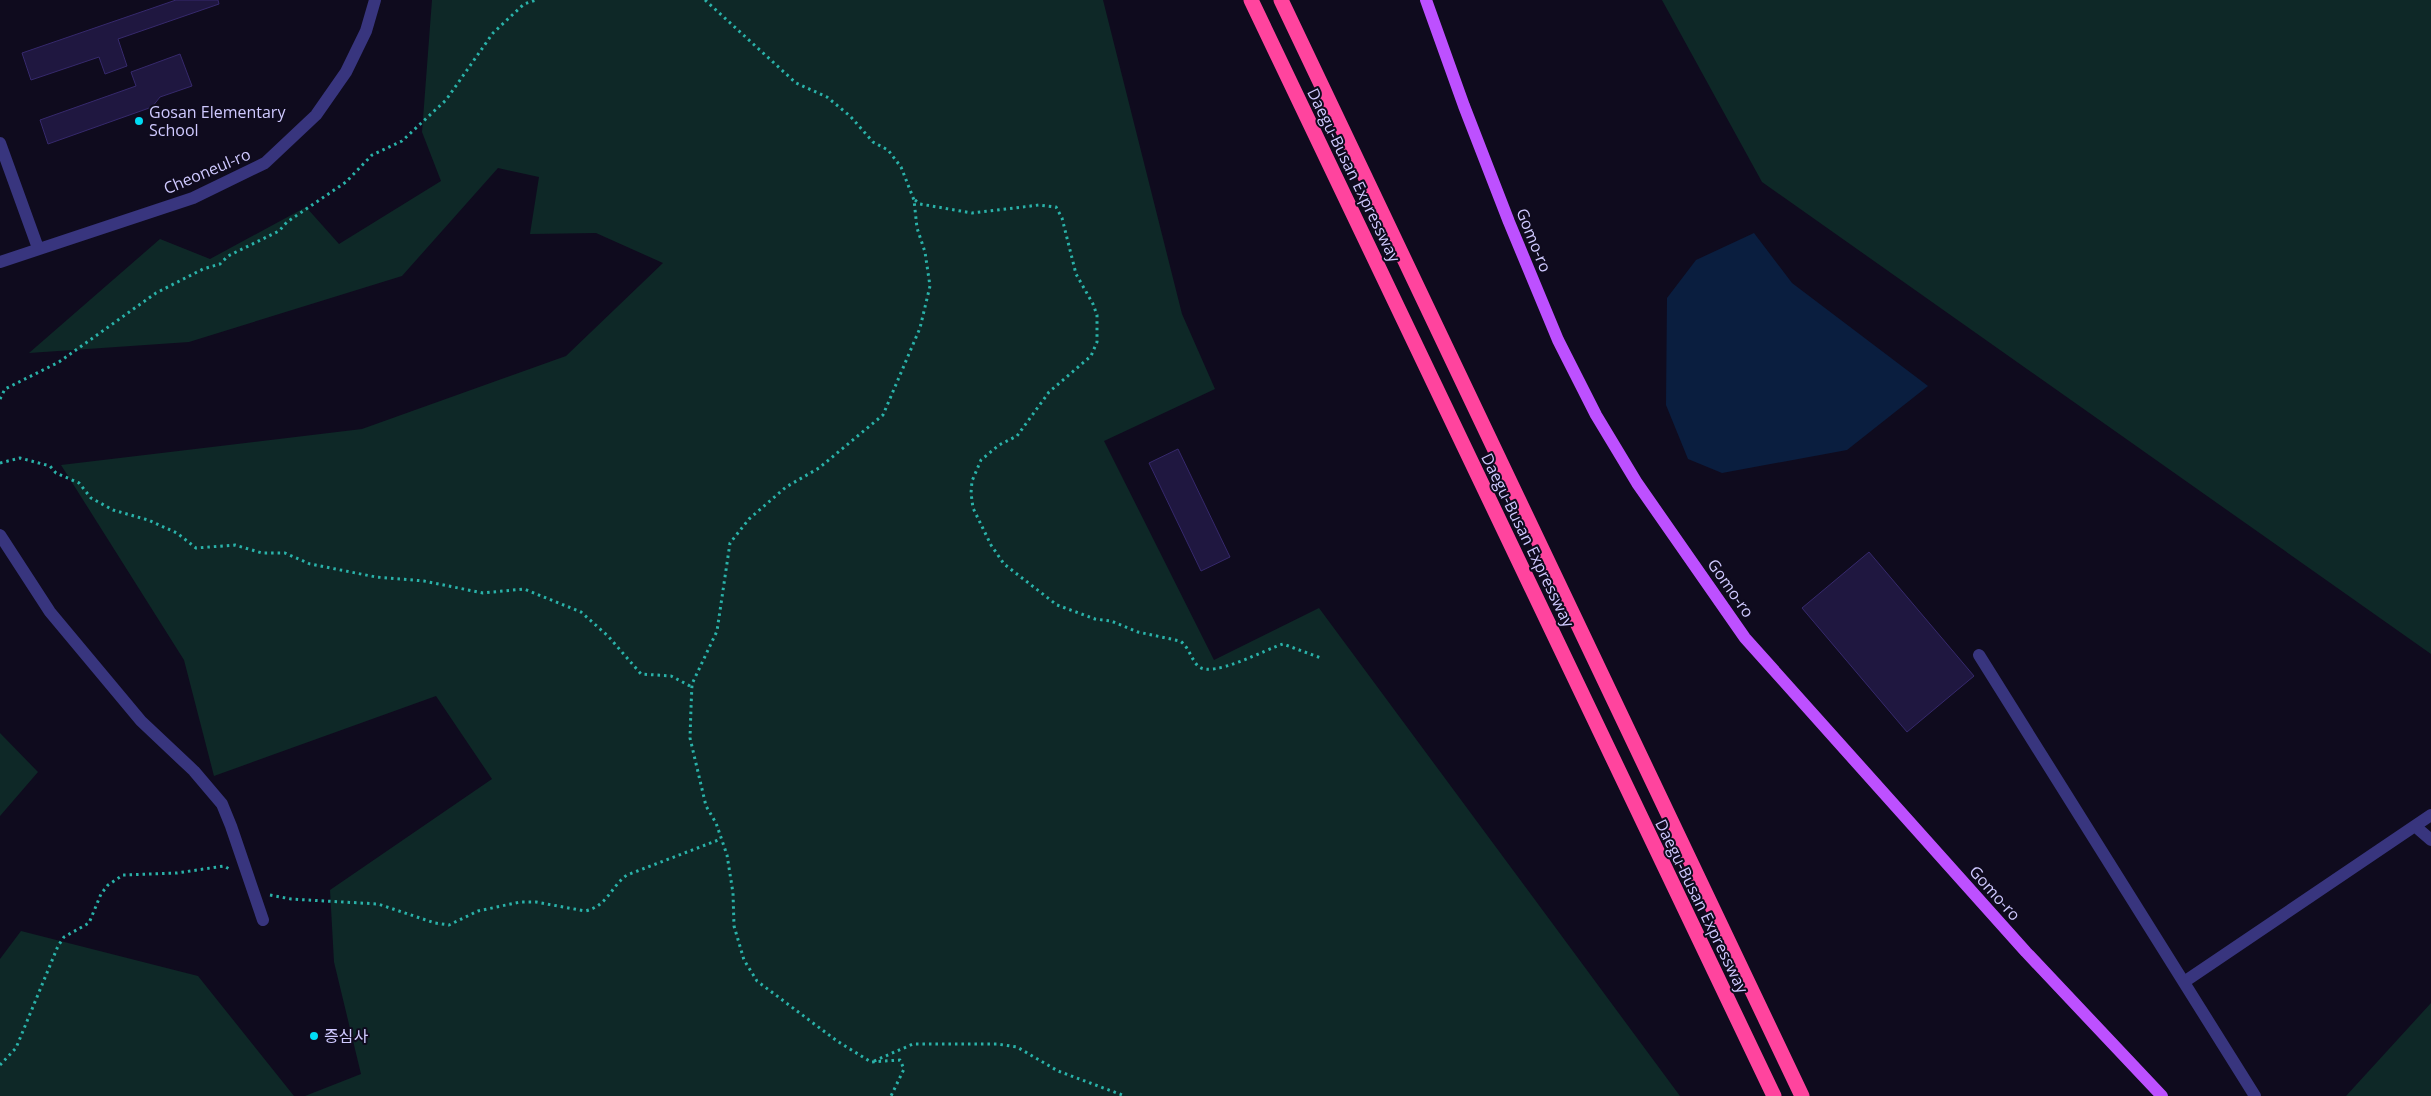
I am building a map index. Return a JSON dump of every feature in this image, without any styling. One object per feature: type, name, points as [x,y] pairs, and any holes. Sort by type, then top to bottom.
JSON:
[{"type":"highway","name":"Daegu-Busan Expressway","points":[[1251,0],[1774,1096]]},
{"type":"highway","name":"Daegu-Busan Expressway","points":[[1281,0],[1802,1096]]},
{"type":"main road","name":"Gomo-ro","points":[[1426,0],[1508,222],[1558,340],[1596,415],[1637,483],[1745,638],[2020,945],[2162,1096]]},
{"type":"street","name":"Cheoneul-ro","points":[[0,262],[194,198],[266,163],[316,115],[346,72],[366,31],[375,0]]},
{"type":"street","points":[[0,143],[38,248]]},
{"type":"street","points":[[0,535],[50,612],[141,721],[194,771],[222,804],[263,920]]},
{"type":"street","points":[[1980,655],[2255,1096]]},
{"type":"street","points":[[2184,982],[2416,827],[2431,815]]},
{"type":"street","points":[[2416,827],[2431,840]]},
{"type":"path","points":[[0,399],[5,389],[59,362],[156,293],[203,269],[220,264],[228,256],[279,231],[287,222],[346,182],[372,155],[402,141],[446,100],[493,33],[519,7],[536,0]]},
{"type":"path","points":[[705,0],[796,83],[827,97],[850,116],[873,142],[888,150],[901,167],[914,200],[917,228],[925,252],[930,286],[920,328],[894,393],[883,415],[819,468],[786,487],[749,518],[730,543],[717,631],[692,687],[690,738],[706,806],[716,823],[721,839],[733,893],[734,926],[744,960],[757,981],[837,1041],[871,1062],[900,1060],[904,1069],[891,1096]]},
{"type":"path","points":[[914,200],[920,204],[972,213],[1039,205],[1056,207],[1062,218],[1076,274],[1097,315],[1097,342],[1091,356],[1049,392],[1017,436],[988,452],[976,470],[971,493],[973,508],[991,544],[1004,564],[1057,605],[1072,612],[1095,619],[1111,621],[1138,632],[1180,640],[1197,666],[1204,670],[1221,668],[1283,644],[1321,658]]},
{"type":"path","points":[[0,464],[20,458],[50,466],[56,473],[79,483],[91,498],[114,510],[148,520],[177,533],[196,548],[235,545],[262,553],[285,553],[310,564],[376,577],[424,581],[483,593],[524,590],[582,612],[608,636],[641,674],[671,676],[692,687]]},
{"type":"path","points":[[0,1065],[16,1048],[58,946],[64,937],[89,923],[101,894],[116,878],[134,873],[177,873],[224,866],[252,885],[276,897],[378,904],[435,923],[449,925],[478,911],[520,902],[536,902],[578,910],[591,910],[609,898],[619,880],[627,874],[721,839]]},
{"type":"path","points":[[871,1062],[914,1044],[997,1044],[1017,1047],[1058,1071],[1125,1096]]},
{"type":"green space","points":[[432,0],[1103,0],[1182,314],[1215,389],[1104,441],[1214,660],[1319,608],[1680,1096],[305,1096],[361,1074],[334,962],[330,890],[492,779],[436,696],[214,776],[184,660],[61,465],[362,429],[566,356],[663,263],[596,233],[530,234],[539,177],[498,168],[402,276],[189,342],[29,353],[160,239],[210,259],[306,207],[339,244],[441,181],[422,132]]},
{"type":"green space","points":[[1662,0],[2431,0],[2431,654],[1762,182]]},
{"type":"green space","points":[[0,733],[38,772],[0,816]]},
{"type":"green space","points":[[21,931],[198,976],[294,1096],[0,1096],[0,959]]},
{"type":"green space","points":[[2431,1003],[2431,1096],[2346,1096]]},
{"type":"water","points":[[1754,233],[1792,283],[1928,386],[1847,450],[1722,473],[1688,459],[1666,405],[1667,298],[1696,260]]},
{"type":"building","points":[[176,0],[218,0],[219,4],[118,39],[127,66],[105,74],[99,57],[31,80],[22,53]]},
{"type":"building","points":[[180,54],[192,86],[160,97],[152,107],[48,144],[40,120],[136,86],[131,72]]},
{"type":"building","points":[[1178,449],[1230,557],[1201,571],[1149,463]]},
{"type":"building","points":[[1869,552],[1974,676],[1907,732],[1802,608]]},
{"type":"place","name":"Gosan Elementary School","points":[[139,121]]},
{"type":"place","name":"증심사","points":[[314,1036]]}]
